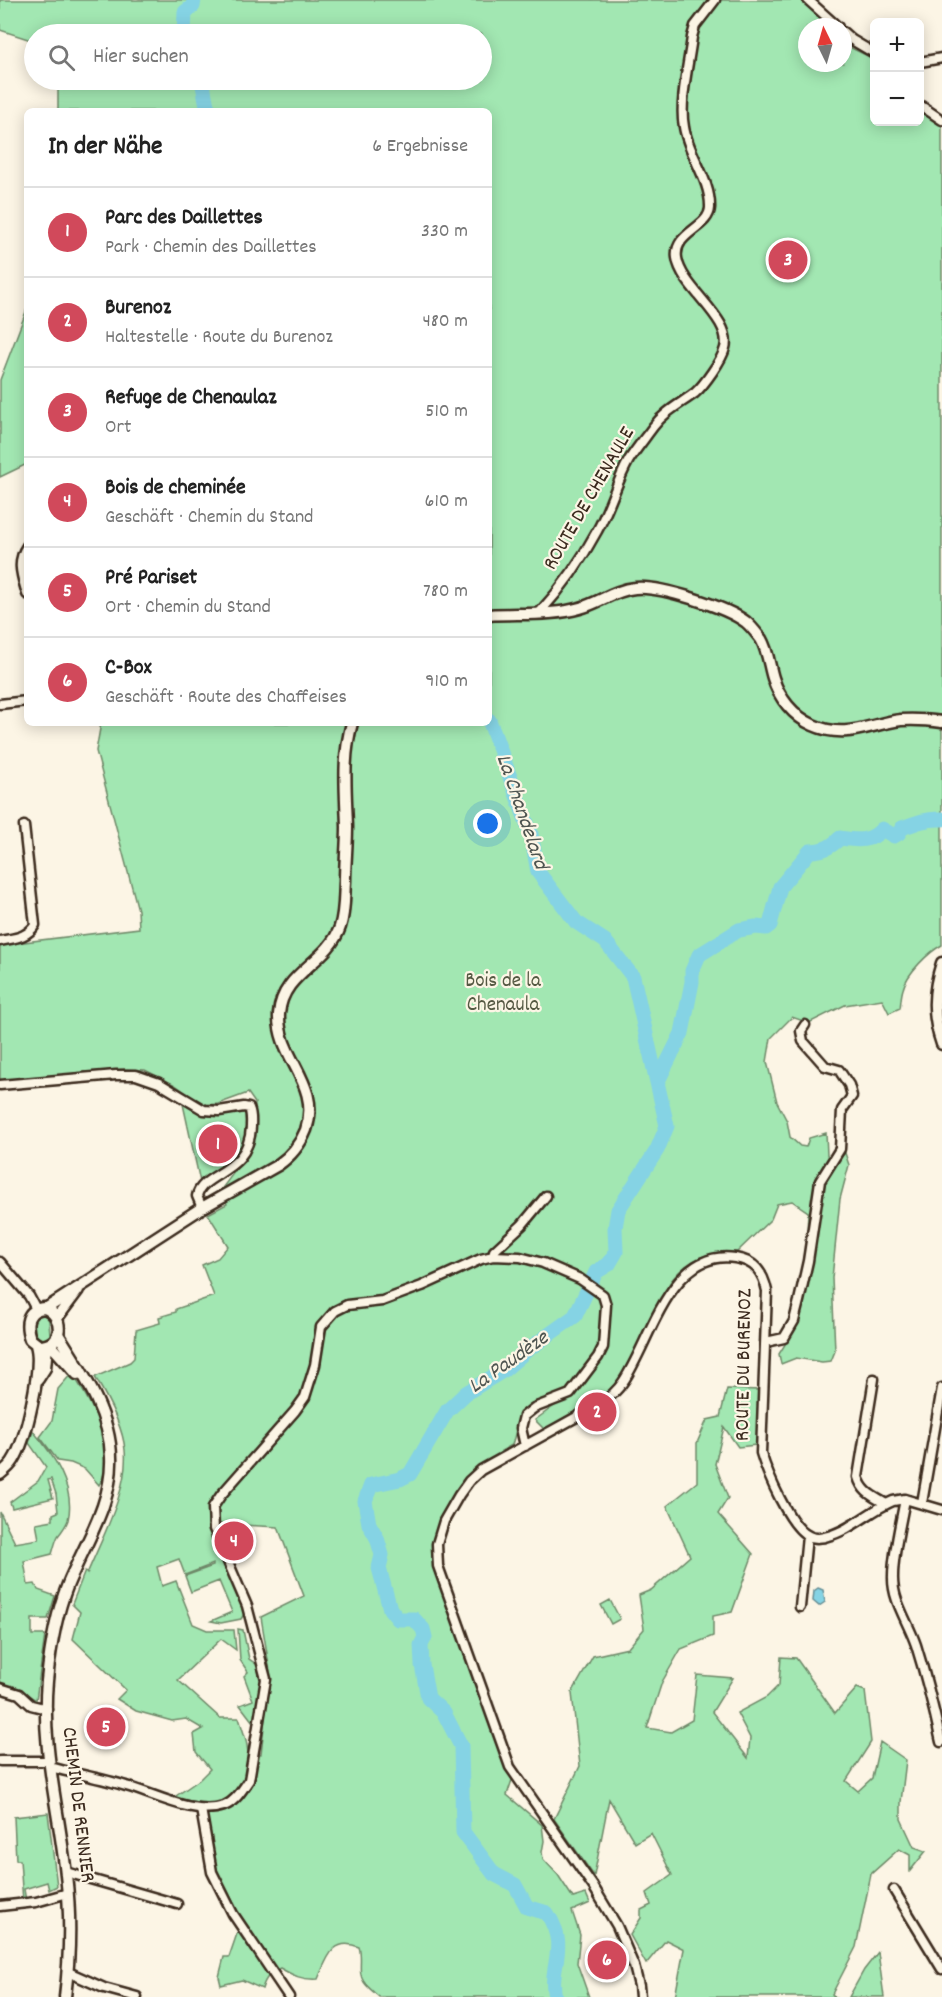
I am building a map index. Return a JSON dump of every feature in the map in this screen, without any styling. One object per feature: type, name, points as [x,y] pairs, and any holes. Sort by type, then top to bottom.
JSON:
[{"type":"street","name":"ROUTE DE CHENAULE","points":[[540,612],[571,572],[598,530],[629,460],[655,424],[668,411],[697,391],[716,365],[726,346],[723,327],[681,272],[676,256],[681,242],[690,231],[708,218],[710,210],[709,194],[684,128],[683,110],[695,26],[715,0]]},
{"type":"street","points":[[808,0],[828,18]]},
{"type":"street","points":[[852,39],[870,51]]},
{"type":"street","points":[[924,61],[942,58]]},
{"type":"street","points":[[924,108],[942,120]]},
{"type":"street","points":[[24,552],[20,565],[24,582]]},
{"type":"street","points":[[492,615],[580,608],[625,589],[657,588],[705,603],[733,614],[748,623],[762,640],[778,693],[792,712],[812,725],[837,732],[866,729],[899,720],[919,719],[942,722]]},
{"type":"street","points":[[0,704],[24,701]]},
{"type":"street","points":[[44,1345],[30,1339],[27,1329],[28,1316],[78,1290],[202,1208],[289,1157],[305,1132],[309,1113],[308,1095],[281,1033],[279,1014],[281,1001],[291,981],[333,940],[342,917],[346,861],[344,761],[351,726]]},
{"type":"street","points":[[0,941],[28,934],[35,925],[24,826]]},
{"type":"street","points":[[942,963],[936,982],[934,1000],[934,1017],[942,1044]]},
{"type":"street","points":[[766,1342],[784,1338],[794,1321],[808,1261],[820,1181],[840,1149],[842,1110],[852,1096],[849,1085],[839,1070],[825,1066],[803,1041],[801,1031],[805,1025]]},
{"type":"street","points":[[0,1085],[136,1075],[159,1083],[204,1110],[249,1108],[252,1113],[248,1143],[237,1162],[200,1188],[196,1196],[202,1208]]},
{"type":"street","points":[[493,1256],[494,1251],[514,1233],[546,1196]]},
{"type":"street","points":[[0,1761],[50,1764],[201,1809],[227,1805],[240,1793],[249,1780],[266,1679],[247,1606],[214,1529],[213,1507],[305,1397],[315,1365],[321,1327],[334,1311],[346,1305],[382,1301],[493,1256],[520,1257],[543,1263],[580,1279],[598,1291],[603,1296],[606,1305],[603,1347],[570,1394],[534,1408],[524,1416],[521,1428],[525,1446]]},
{"type":"street","name":"ROUTE DU BURENOZ","points":[[640,1997],[634,1966],[617,1926],[593,1886],[510,1767],[438,1566],[437,1544],[444,1521],[469,1481],[481,1470],[613,1395],[631,1369],[672,1290],[691,1268],[706,1260],[720,1257],[745,1260],[764,1277],[767,1291],[761,1453],[766,1469],[794,1523],[807,1536]]},
{"type":"street","points":[[0,1262],[41,1308],[54,1312],[57,1318],[58,1334],[38,1352],[35,1385],[17,1453],[8,1467],[0,1474]]},
{"type":"street","points":[[57,1318],[78,1290]]},
{"type":"street","name":"CHEMIN DE RENNIER","points":[[58,1334],[101,1409],[109,1431],[111,1476],[101,1510],[62,1602],[47,1683],[50,1764],[68,1893],[68,1972],[65,1997]]},
{"type":"street","points":[[44,1345],[45,1368]]},
{"type":"street","name":"CHEMIN DE RENNIER","points":[[44,1345],[66,1361],[86,1382]]},
{"type":"street","points":[[35,1385],[45,1368],[53,1361],[66,1361]]},
{"type":"street","points":[[874,1379],[858,1477],[862,1487],[869,1494],[886,1504]]},
{"type":"street","points":[[922,1503],[942,1388]]},
{"type":"street","points":[[800,1607],[807,1536],[813,1538],[828,1536],[886,1504],[905,1499],[942,1510]]},
{"type":"street","points":[[905,1499],[892,1576],[899,1609],[908,1623],[916,1645],[933,1703],[941,1742]]},
{"type":"street","points":[[0,1688],[19,1694],[30,1705],[47,1709]]},
{"type":"street","points":[[201,1809],[212,1872],[233,1914],[289,1997]]},
{"type":"street","points":[[66,1872],[177,1904]]},
{"type":"street","points":[[894,1890],[942,1969]]},
{"type":"street","points":[[0,1906],[36,1902],[68,1893]]},
{"type":"street","points":[[68,1972],[104,1988],[137,1997]]},
{"type":"green space","name":"Bois de la Chenaula","points":[[0,0],[802,0],[821,18],[798,18],[798,72],[852,72],[852,48],[870,57],[870,126],[924,126],[924,111],[942,125],[942,945],[925,958],[909,976],[902,991],[900,1008],[889,1013],[882,999],[845,1005],[809,1023],[792,1017],[771,1038],[767,1062],[777,1102],[787,1121],[790,1137],[800,1146],[806,1147],[809,1138],[826,1133],[827,1155],[838,1160],[845,1153],[849,1165],[840,1199],[832,1278],[835,1351],[831,1361],[796,1358],[781,1364],[779,1354],[789,1338],[801,1304],[808,1212],[792,1201],[777,1204],[771,1219],[737,1252],[708,1255],[692,1261],[678,1273],[671,1281],[620,1378],[604,1395],[586,1408],[545,1430],[535,1420],[554,1406],[549,1398],[538,1400],[525,1408],[512,1445],[474,1471],[456,1491],[445,1508],[434,1537],[434,1566],[512,1780],[507,1795],[542,1825],[543,1859],[558,1875],[573,1898],[586,1894],[590,1903],[572,1911],[580,1935],[577,1963],[589,1997],[379,1997],[362,1978],[359,1947],[350,1944],[342,1945],[332,1951],[318,1979],[298,1977],[280,1968],[268,1976],[262,1989],[242,1980],[221,1985],[219,1977],[224,1957],[229,1957],[241,1922],[218,1873],[202,1803],[173,1798],[199,1780],[210,1769],[196,1752],[194,1734],[203,1729],[186,1719],[172,1721],[136,1711],[117,1699],[126,1690],[73,1639],[80,1612],[72,1604],[113,1513],[123,1481],[125,1465],[124,1441],[118,1422],[95,1377],[130,1362],[134,1358],[136,1330],[160,1323],[159,1317],[176,1312],[176,1309],[214,1296],[202,1265],[218,1258],[228,1246],[208,1214],[227,1204],[220,1191],[252,1148],[255,1103],[248,1093],[218,1104],[204,1105],[175,1085],[145,1070],[125,1069],[0,1080],[0,945],[139,928],[138,910],[96,751],[100,726],[492,726],[492,108],[58,108],[58,90],[492,90],[492,24],[24,24],[24,38],[0,30]],"holes":[[[208,1523],[278,1527],[304,1596],[261,1617],[270,1672],[261,1754],[248,1752],[239,1718],[220,1718],[178,1680],[221,1639],[236,1650],[234,1630],[207,1630],[193,1624],[176,1581],[162,1586],[157,1567],[179,1559],[185,1575],[213,1564],[213,1566],[185,1576],[191,1592],[219,1581],[232,1612],[211,1621],[221,1623],[241,1619],[244,1614],[242,1603],[213,1540]]]},
{"type":"green space","points":[[24,317],[24,465],[0,477],[0,380]]},
{"type":"green space","points":[[183,1104],[208,1115],[247,1110],[246,1144],[230,1164],[200,1182]]},
{"type":"green space","points":[[40,1314],[47,1315],[49,1321],[50,1335],[44,1339],[38,1337],[35,1332],[34,1319]]},
{"type":"green space","points":[[72,1373],[94,1412],[105,1442],[105,1472],[99,1485],[85,1469],[58,1461],[40,1437],[52,1421],[58,1389]]},
{"type":"green space","points":[[727,1389],[761,1390],[756,1445],[738,1447],[724,1427],[715,1464],[728,1498],[718,1514],[753,1554],[732,1612],[713,1616],[713,1636],[681,1649],[662,1682],[647,1728],[671,1732],[692,1720],[697,1675],[733,1678],[712,1712],[748,1758],[750,1738],[737,1713],[767,1697],[779,1685],[781,1657],[796,1658],[835,1713],[857,1688],[865,1691],[871,1742],[846,1781],[858,1791],[872,1778],[880,1742],[906,1760],[901,1819],[914,1847],[926,1851],[910,1871],[910,1855],[899,1849],[871,1874],[856,1947],[832,1994],[835,1997],[675,1997],[684,1949],[666,1940],[646,1964],[630,1935],[641,1918],[641,1910],[651,1905],[647,1893],[672,1875],[651,1833],[635,1843],[609,1799],[594,1876],[554,1819],[580,1766],[572,1693],[593,1656],[628,1648],[644,1629],[639,1595],[651,1590],[690,1556],[667,1506],[697,1482],[697,1443],[707,1420],[720,1417]]},
{"type":"green space","points":[[33,1431],[61,1472],[69,1495],[70,1508],[68,1520],[58,1536],[52,1554],[24,1561],[28,1585],[35,1584],[38,1590],[55,1596],[48,1619],[32,1619],[32,1635],[45,1635],[36,1700],[0,1683],[0,1512],[15,1543],[39,1539],[36,1523],[53,1520],[53,1514],[58,1512],[51,1479],[48,1480],[53,1498],[12,1508],[10,1502],[38,1481],[46,1467],[29,1443]]},
{"type":"green space","points":[[610,1600],[620,1619],[611,1624],[601,1605]]},
{"type":"green space","points":[[238,1629],[243,1630],[249,1659],[259,1666],[262,1675],[256,1726],[240,1705],[253,1700],[244,1676],[248,1672],[240,1660]]},
{"type":"green space","points":[[48,1813],[57,1886],[49,1890],[47,1882],[24,1889],[26,1901],[23,1902],[20,1860],[16,1860],[14,1817]]},
{"type":"green space","points":[[878,1952],[884,1997],[849,1997],[864,1970]]},
{"type":"water","points":[[818,1588],[823,1590],[825,1602],[819,1606],[813,1601],[814,1591]]},
{"type":"waterway","name":"La Chandelard","points":[[184,24],[185,12],[193,6],[194,0]]},
{"type":"waterway","name":"La Chandelard","points":[[204,90],[209,108]]},
{"type":"waterway","name":"La Paudèze","points":[[491,726],[531,834],[538,872],[576,922],[605,941],[633,977],[667,1126],[657,1150],[618,1210],[615,1228],[616,1252],[609,1264],[596,1272],[575,1316],[526,1351],[504,1370],[466,1393],[447,1411],[410,1474],[400,1479],[371,1485],[365,1501],[369,1524],[377,1538],[382,1555],[379,1568],[390,1609],[398,1619],[414,1619],[423,1629],[425,1637],[421,1645],[422,1665],[428,1698],[444,1713],[461,1746],[463,1832],[494,1874],[515,1885],[527,1907],[547,1913],[554,1926],[558,1947],[554,1975],[555,1997]]},
{"type":"waterway","name":"La Paudèze","points":[[658,1081],[682,1033],[692,971],[699,955],[739,930],[766,928],[770,925],[780,887],[810,851],[826,848],[840,838],[868,839],[882,829],[894,836],[902,828],[912,824],[942,819]]},
{"type":"place","name":"Refuge de Chenaulaz","points":[[788,260]]},
{"type":"place","name":"Parc des Daillettes","points":[[218,1144]]},
{"type":"place","name":"Burenoz","points":[[597,1412]]},
{"type":"place","name":"Bois de cheminée","points":[[234,1541]]},
{"type":"place","name":"Pré Pariset","points":[[106,1727]]},
{"type":"place","name":"C-Box","points":[[607,1960]]}]
